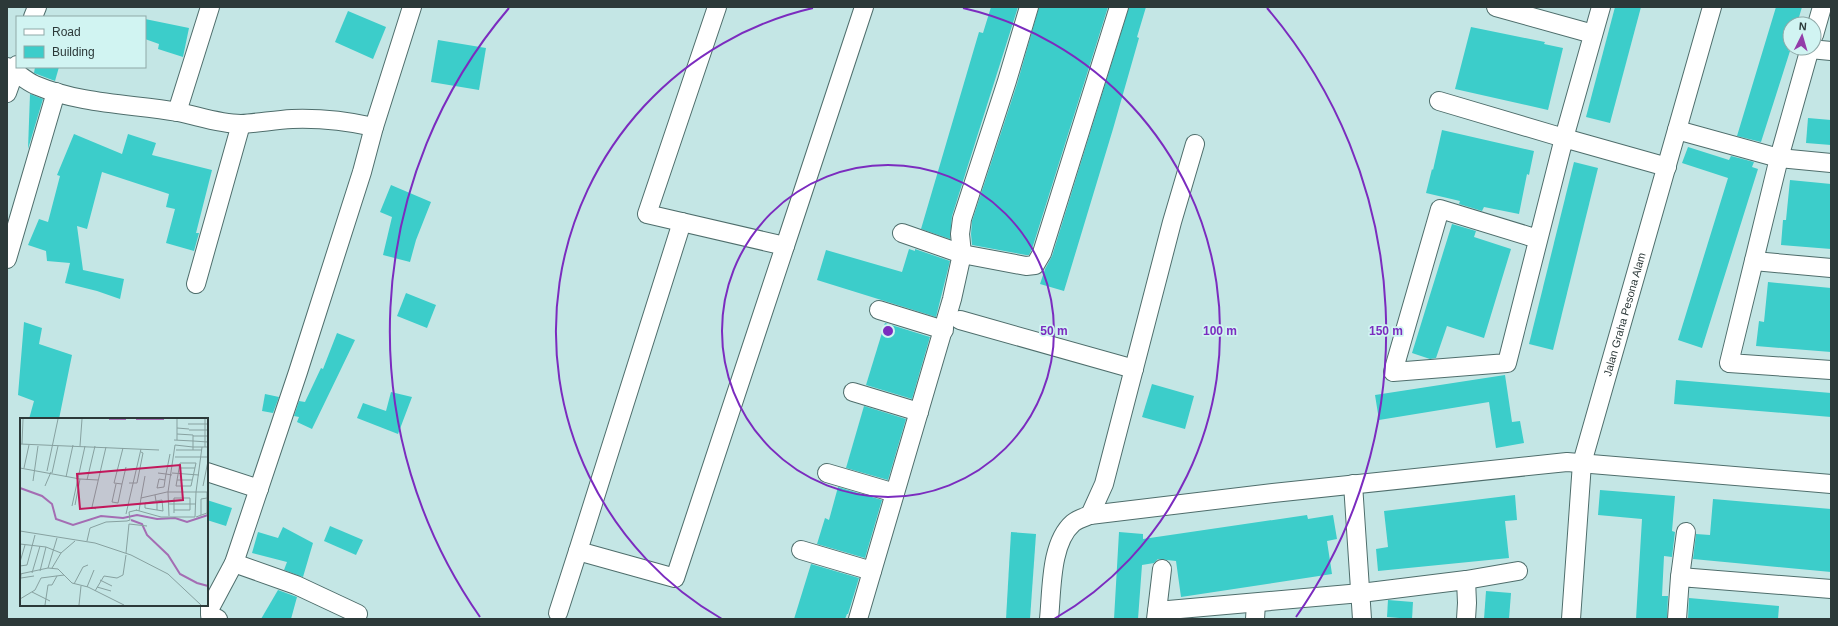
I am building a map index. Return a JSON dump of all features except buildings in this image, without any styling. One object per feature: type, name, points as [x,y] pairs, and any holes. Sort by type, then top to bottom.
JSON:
[{"type":"street","points":[[177,112],[210,7]]},
{"type":"street","points":[[218,619],[210,615],[210,608],[234,563],[360,179],[374,128],[412,7]]},
{"type":"street","points":[[717,7],[647,214],[785,246]]},
{"type":"street","points":[[578,551],[675,578],[864,7]]},
{"type":"street","points":[[858,619],[944,330],[962,254],[960,234],[962,219],[1007,81],[1029,7]]},
{"type":"street","points":[[902,233],[962,254],[1026,266],[1035,264],[1042,253],[1119,7]]},
{"type":"street","points":[[1496,7],[1593,34]]},
{"type":"street","points":[[1538,239],[1440,209],[1393,372],[1507,363],[1564,138],[1601,7]]},
{"type":"street","name":"Jalan Graha Pesona Alam","points":[[1571,619],[1582,463],[1712,7]]},
{"type":"street","points":[[1808,56],[1779,158],[1729,363],[1831,370]]},
{"type":"street","points":[[13,68],[22,78],[35,85],[56,92],[113,104],[177,112],[241,124],[293,119],[324,119],[356,123],[374,128]]},
{"type":"street","points":[[7,93],[13,68]]},
{"type":"street","points":[[7,259],[56,92]]},
{"type":"street","points":[[1439,101],[1564,138],[1667,166]]},
{"type":"street","points":[[196,284],[241,124]]},
{"type":"street","points":[[1677,130],[1779,158],[1831,163]]},
{"type":"street","points":[[1090,515],[1104,484],[1172,222],[1195,144]]},
{"type":"street","points":[[558,614],[682,222]]},
{"type":"street","points":[[1754,261],[1831,268]]},
{"type":"street","points":[[879,310],[944,330]]},
{"type":"street","points":[[960,320],[1134,369]]},
{"type":"street","points":[[853,392],[919,412]]},
{"type":"street","points":[[1049,619],[1056,552],[1064,535],[1074,522],[1090,515],[1353,484],[1566,462],[1831,484]]},
{"type":"street","points":[[208,472],[259,488]]},
{"type":"street","points":[[827,473],[895,493]]},
{"type":"street","points":[[1353,484],[1362,619]]},
{"type":"street","points":[[1677,619],[1680,577],[1686,532]]},
{"type":"street","points":[[801,550],[872,571]]},
{"type":"street","points":[[234,563],[296,585],[358,614]]},
{"type":"street","points":[[1162,569],[1157,615],[1255,611],[1361,593],[1466,580],[1518,571]]},
{"type":"street","points":[[1680,577],[1831,589]]},
{"type":"street","points":[[1466,580],[1466,619]]}]
